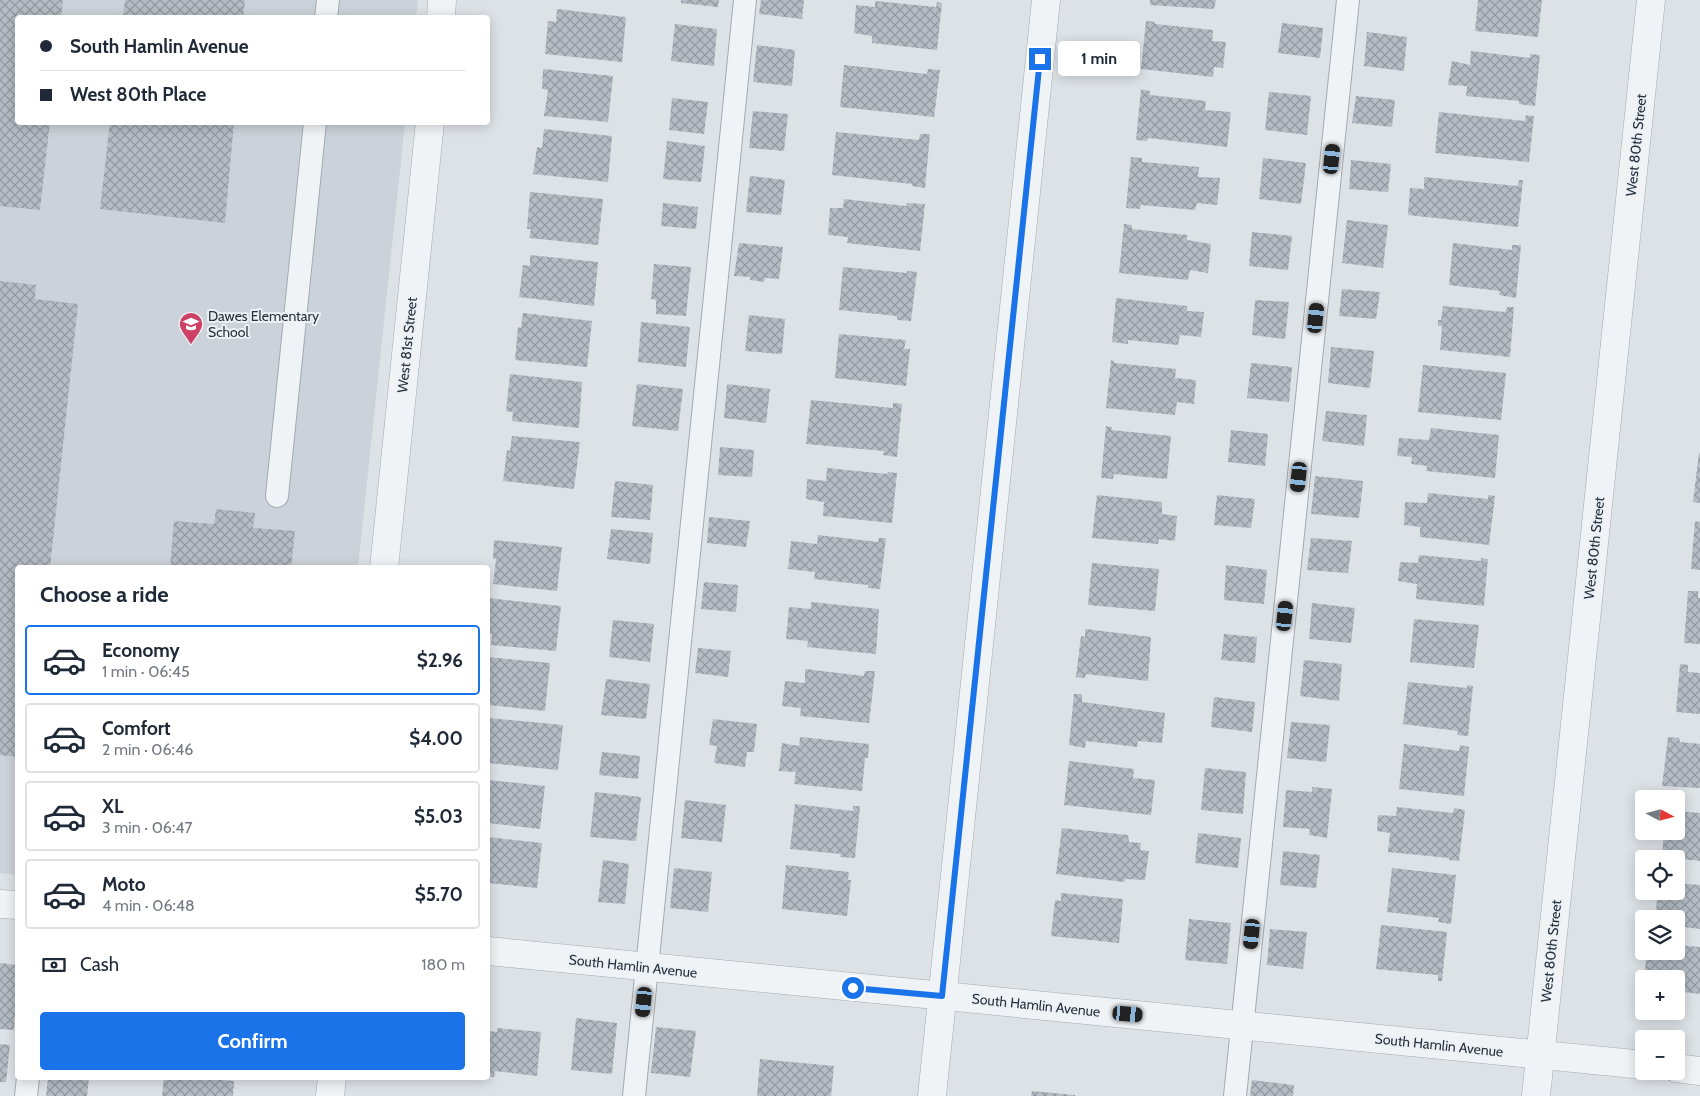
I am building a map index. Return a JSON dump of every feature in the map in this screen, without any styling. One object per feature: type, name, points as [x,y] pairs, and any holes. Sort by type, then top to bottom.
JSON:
[{"type":"street","points":[[441,15],[442,0]]},
{"type":"street","points":[[932,1096],[1046,0]]},
{"type":"street","name":"West 80th Street","points":[[1536,1096],[1651,0]]},
{"type":"street","name":"West 81st Street","points":[[384,565],[430,125]]},
{"type":"street","points":[[0,904],[15,906]]},
{"type":"street","name":"South Hamlin Avenue","points":[[490,952],[1635,1064]]},
{"type":"street","points":[[1685,1069],[1700,1071]]},
{"type":"street","points":[[330,1096],[332,1080]]},
{"type":"lane","points":[[326,15],[328,0]]},
{"type":"lane","points":[[634,1096],[745,0]]},
{"type":"lane","points":[[1235,1096],[1348,0]]},
{"type":"lane","points":[[277,496],[315,125]]},
{"type":"lane","points":[[26,1096],[28,1080]]},
{"type":"shaded area","name":"Dawes Elementary School","points":[[0,0],[418,0],[416,15],[15,15],[15,125],[405,125],[358,565],[15,565],[15,875],[0,873]]},
{"type":"building","points":[[0,0],[63,0],[61,15],[15,15],[15,125],[50,125],[40,210],[0,206]]},
{"type":"building","points":[[125,0],[245,0],[243,15],[123,15]]},
{"type":"building","points":[[681,0],[719,0],[718,7],[681,3]]},
{"type":"building","points":[[761,0],[804,0],[802,19],[759,14]]},
{"type":"building","points":[[1150,0],[1216,0],[1214,9],[1150,5]]},
{"type":"building","points":[[1478,0],[1542,0],[1538,37],[1475,31]]},
{"type":"building","points":[[875,1],[936,7],[937,2],[942,3],[937,50],[872,43],[872,36],[854,33],[856,5],[875,7]]},
{"type":"building","points":[[557,9],[626,17],[622,62],[545,54],[548,21],[556,22]]},
{"type":"building","points":[[1146,21],[1155,22],[1155,24],[1213,30],[1212,41],[1226,42],[1223,68],[1214,67],[1213,77],[1141,69]]},
{"type":"building","points":[[1282,23],[1323,28],[1320,58],[1278,53]]},
{"type":"building","points":[[675,24],[717,29],[714,66],[671,61]]},
{"type":"building","points":[[1367,32],[1407,37],[1404,71],[1364,66]]},
{"type":"building","points":[[757,45],[795,50],[792,86],[753,82]]},
{"type":"building","points":[[1471,51],[1530,58],[1530,54],[1540,55],[1535,106],[1519,104],[1519,101],[1466,96],[1467,86],[1448,85],[1452,61],[1470,65]]},
{"type":"building","points":[[844,65],[927,74],[928,69],[940,70],[934,117],[840,107]]},
{"type":"building","points":[[543,69],[613,76],[608,122],[544,116],[548,90],[542,89]]},
{"type":"building","points":[[1141,89],[1150,91],[1150,95],[1206,101],[1205,110],[1231,112],[1227,147],[1148,138],[1147,141],[1136,140]]},
{"type":"building","points":[[1269,92],[1311,96],[1307,135],[1265,130]]},
{"type":"building","points":[[1356,96],[1395,100],[1392,127],[1352,123]]},
{"type":"building","points":[[672,98],[708,102],[704,134],[669,130]]},
{"type":"building","points":[[753,111],[788,114],[784,151],[749,148]]},
{"type":"building","points":[[1439,112],[1525,121],[1526,115],[1534,116],[1529,162],[1435,153]]},
{"type":"building","points":[[110,125],[234,125],[225,223],[100,209]]},
{"type":"building","points":[[544,129],[612,136],[608,182],[533,174],[537,147],[542,148]]},
{"type":"building","points":[[836,132],[919,140],[920,134],[930,134],[925,188],[912,186],[912,184],[832,175]]},
{"type":"building","points":[[667,141],[705,146],[701,182],[663,179]]},
{"type":"building","points":[[1131,157],[1142,158],[1142,162],[1199,167],[1198,177],[1220,178],[1217,205],[1197,203],[1195,210],[1141,205],[1140,209],[1126,208]]},
{"type":"building","points":[[1263,158],[1306,163],[1301,204],[1259,199]]},
{"type":"building","points":[[1351,160],[1391,164],[1388,192],[1349,189]]},
{"type":"building","points":[[750,176],[785,180],[781,215],[746,212]]},
{"type":"building","points":[[1424,177],[1518,186],[1519,180],[1523,180],[1518,227],[1408,215],[1410,188],[1424,189]]},
{"type":"building","points":[[530,192],[603,199],[598,245],[529,238],[531,229],[527,229]]},
{"type":"building","points":[[844,199],[906,206],[907,203],[925,204],[920,251],[847,243],[848,237],[828,235],[830,208],[843,208]]},
{"type":"building","points":[[663,203],[698,207],[696,229],[661,226]]},
{"type":"building","points":[[1347,220],[1388,225],[1383,268],[1342,263]]},
{"type":"building","points":[[1124,224],[1132,225],[1132,229],[1187,235],[1187,240],[1211,244],[1208,273],[1190,270],[1188,280],[1119,273]]},
{"type":"building","points":[[1252,232],[1292,236],[1288,270],[1249,266]]},
{"type":"building","points":[[739,243],[783,247],[779,279],[765,278],[764,282],[750,280],[750,277],[734,276]]},
{"type":"building","points":[[1453,243],[1512,250],[1512,245],[1521,245],[1516,298],[1499,295],[1500,291],[1449,285]]},
{"type":"building","points":[[530,255],[598,262],[594,306],[519,297],[523,265],[530,266]]},
{"type":"building","points":[[654,264],[691,267],[686,316],[656,314],[656,300],[651,299]]},
{"type":"building","points":[[843,267],[907,273],[907,271],[917,272],[911,321],[897,320],[897,316],[839,310]]},
{"type":"building","points":[[0,281],[36,285],[35,299],[78,304],[50,565],[15,565],[15,757],[0,755]]},
{"type":"building","points":[[1342,289],[1380,292],[1376,319],[1339,316]]},
{"type":"building","points":[[1116,298],[1187,306],[1187,311],[1204,312],[1201,337],[1180,335],[1178,345],[1128,340],[1128,344],[1112,342]]},
{"type":"building","points":[[1255,300],[1289,302],[1285,339],[1252,335]]},
{"type":"building","points":[[1443,306],[1505,312],[1507,307],[1514,307],[1510,357],[1440,350],[1442,326],[1438,326],[1438,320],[1441,320]]},
{"type":"building","points":[[523,313],[592,321],[587,367],[515,360],[518,327],[521,328]]},
{"type":"building","points":[[749,315],[785,319],[782,354],[745,351]]},
{"type":"building","points":[[641,322],[690,327],[686,367],[638,362]]},
{"type":"building","points":[[839,334],[906,340],[904,349],[910,349],[906,386],[835,378]]},
{"type":"building","points":[[1331,347],[1374,351],[1370,388],[1328,383]]},
{"type":"building","points":[[1111,360],[1114,363],[1176,369],[1175,378],[1196,380],[1194,404],[1177,402],[1175,415],[1106,408]]},
{"type":"building","points":[[1251,363],[1292,367],[1289,402],[1247,398]]},
{"type":"building","points":[[1423,365],[1506,373],[1501,420],[1418,412]]},
{"type":"building","points":[[510,374],[582,382],[579,428],[512,421],[513,412],[506,411]]},
{"type":"building","points":[[637,384],[683,389],[678,431],[632,426]]},
{"type":"building","points":[[727,384],[770,389],[766,423],[724,418]]},
{"type":"building","points":[[811,400],[893,408],[893,403],[902,404],[897,457],[883,455],[884,451],[806,444]]},
{"type":"building","points":[[1326,411],[1367,415],[1364,446],[1322,441]]},
{"type":"building","points":[[1106,426],[1112,427],[1111,430],[1171,436],[1167,479],[1114,474],[1113,479],[1101,478]]},
{"type":"building","points":[[1431,428],[1499,435],[1495,478],[1426,471],[1427,466],[1411,464],[1412,457],[1397,456],[1399,438],[1429,440]]},
{"type":"building","points":[[1231,430],[1268,434],[1265,466],[1228,462]]},
{"type":"building","points":[[512,436],[580,442],[574,489],[503,481],[507,450],[510,451]]},
{"type":"building","points":[[720,447],[754,450],[752,477],[718,475]]},
{"type":"building","points":[[1700,453],[1700,503],[1693,502]]},
{"type":"building","points":[[827,468],[887,474],[888,472],[897,473],[892,523],[823,516],[824,502],[806,499],[807,479],[826,481]]},
{"type":"building","points":[[1315,476],[1363,481],[1359,518],[1311,514]]},
{"type":"building","points":[[615,481],[653,485],[650,520],[611,517]]},
{"type":"building","points":[[1428,493],[1488,499],[1488,495],[1495,496],[1489,545],[1420,537],[1420,527],[1404,525],[1405,502],[1427,503]]},
{"type":"building","points":[[1097,495],[1162,502],[1162,514],[1177,516],[1175,541],[1159,539],[1158,544],[1092,538]]},
{"type":"building","points":[[1217,495],[1255,499],[1251,528],[1214,525]]},
{"type":"building","points":[[216,509],[255,513],[253,528],[295,531],[291,565],[170,565],[174,521],[214,524]]},
{"type":"building","points":[[709,517],[750,521],[746,547],[707,543]]},
{"type":"building","points":[[1695,521],[1700,522],[1700,570],[1691,569]]},
{"type":"building","points":[[611,529],[653,533],[650,564],[607,559]]},
{"type":"building","points":[[818,535],[878,542],[879,538],[886,538],[880,589],[868,588],[868,585],[814,579],[815,572],[788,569],[791,541],[817,544]]},
{"type":"building","points":[[1311,538],[1352,541],[1348,573],[1307,570]]},
{"type":"building","points":[[494,540],[562,547],[557,591],[493,584],[496,559],[493,559]]},
{"type":"building","points":[[1419,555],[1481,561],[1481,558],[1488,559],[1484,606],[1416,599],[1417,584],[1398,581],[1400,562],[1418,563]]},
{"type":"building","points":[[1092,563],[1159,569],[1155,611],[1088,605]]},
{"type":"building","points":[[1226,565],[1267,570],[1264,604],[1224,600]]},
{"type":"building","points":[[704,582],[738,585],[736,612],[701,609]]},
{"type":"building","points":[[1688,591],[1698,591],[1698,598],[1700,598],[1700,644],[1684,643]]},
{"type":"building","points":[[490,598],[561,606],[556,651],[491,645],[492,634],[490,634]]},
{"type":"building","points":[[811,602],[879,609],[876,654],[807,647],[808,641],[786,639],[789,607],[811,609]]},
{"type":"building","points":[[1312,603],[1355,608],[1351,643],[1309,639]]},
{"type":"building","points":[[1414,619],[1479,625],[1474,668],[1410,662]]},
{"type":"building","points":[[613,620],[654,624],[650,662],[609,657]]},
{"type":"building","points":[[1085,629],[1151,637],[1148,681],[1086,674],[1085,678],[1076,677],[1081,636],[1085,637]]},
{"type":"building","points":[[1224,634],[1257,637],[1255,663],[1221,660]]},
{"type":"building","points":[[698,648],[731,651],[728,677],[695,673]]},
{"type":"building","points":[[490,657],[550,663],[545,711],[490,705]]},
{"type":"building","points":[[1304,660],[1342,664],[1339,701],[1300,696]]},
{"type":"building","points":[[1680,664],[1688,665],[1688,672],[1700,673],[1700,714],[1676,712]]},
{"type":"building","points":[[805,669],[864,676],[865,671],[875,671],[869,723],[800,716],[801,708],[782,706],[785,681],[805,683]]},
{"type":"building","points":[[606,679],[650,684],[646,719],[601,715]]},
{"type":"building","points":[[1408,682],[1467,688],[1467,685],[1473,686],[1468,736],[1457,735],[1458,731],[1403,724]]},
{"type":"building","points":[[1074,694],[1082,694],[1082,702],[1165,713],[1162,743],[1138,741],[1137,747],[1086,741],[1085,748],[1069,745]]},
{"type":"building","points":[[1214,697],[1255,702],[1252,732],[1211,727]]},
{"type":"building","points":[[490,718],[563,725],[558,770],[490,763]]},
{"type":"building","points":[[713,719],[757,724],[754,752],[747,752],[745,767],[714,763],[717,746],[709,745]]},
{"type":"building","points":[[1291,722],[1330,725],[1326,762],[1287,758]]},
{"type":"building","points":[[800,737],[869,744],[868,758],[865,758],[862,791],[794,784],[796,772],[779,771],[782,743],[799,746]]},
{"type":"building","points":[[1668,737],[1679,738],[1680,742],[1700,744],[1700,788],[1662,786]]},
{"type":"building","points":[[1404,744],[1459,751],[1460,745],[1469,747],[1464,796],[1399,789]]},
{"type":"building","points":[[602,752],[640,756],[638,779],[599,775]]},
{"type":"building","points":[[1069,761],[1134,769],[1133,778],[1155,780],[1151,815],[1064,805]]},
{"type":"building","points":[[1205,768],[1246,772],[1243,814],[1201,810]]},
{"type":"building","points":[[490,780],[545,786],[540,829],[490,823]]},
{"type":"building","points":[[1312,787],[1332,789],[1327,838],[1309,835],[1310,829],[1283,827],[1286,790],[1312,792]]},
{"type":"building","points":[[595,792],[641,797],[636,841],[590,837]]},
{"type":"building","points":[[685,800],[726,805],[722,842],[681,838]]},
{"type":"building","points":[[795,804],[853,811],[853,806],[860,806],[855,858],[840,857],[841,854],[790,849]]},
{"type":"building","points":[[1397,807],[1453,813],[1454,808],[1465,810],[1459,861],[1449,860],[1449,858],[1388,852],[1390,833],[1377,831],[1378,815],[1396,816]]},
{"type":"building","points":[[1685,812],[1700,813],[1700,861],[1685,859],[1685,850],[1663,850],[1663,840],[1685,840]]},
{"type":"building","points":[[1062,828],[1128,835],[1129,842],[1141,843],[1140,850],[1149,851],[1145,880],[1125,879],[1124,882],[1056,874]]},
{"type":"building","points":[[1198,833],[1241,838],[1238,868],[1195,863]]},
{"type":"building","points":[[490,837],[542,843],[537,888],[490,883]]},
{"type":"building","points":[[1283,851],[1320,855],[1316,888],[1280,885]]},
{"type":"building","points":[[603,860],[629,864],[625,904],[598,902]]},
{"type":"building","points":[[786,865],[849,872],[848,880],[851,880],[847,916],[782,909]]},
{"type":"building","points":[[674,868],[712,872],[708,912],[670,908]]},
{"type":"building","points":[[1392,868],[1456,875],[1451,924],[1438,922],[1439,918],[1387,912]]},
{"type":"building","points":[[1685,884],[1700,885],[1700,929],[1685,927],[1685,910],[1656,910],[1657,900],[1685,900]]},
{"type":"building","points":[[1061,893],[1123,899],[1119,943],[1051,936],[1055,900],[1061,901]]},
{"type":"building","points":[[1189,919],[1231,923],[1227,964],[1185,960]]},
{"type":"building","points":[[1381,925],[1447,932],[1442,981],[1438,981],[1438,975],[1376,969]]},
{"type":"building","points":[[1270,929],[1307,932],[1303,969],[1267,965]]},
{"type":"building","points":[[1685,946],[1700,947],[1700,994],[1685,992],[1685,970],[1645,970],[1646,960],[1685,960]]},
{"type":"building","points":[[0,963],[15,965],[14,1030],[0,1029]]},
{"type":"building","points":[[576,1018],[617,1023],[612,1074],[571,1070]]},
{"type":"building","points":[[656,1027],[696,1031],[690,1077],[651,1073]]},
{"type":"building","points":[[497,1028],[541,1032],[537,1076],[495,1071],[494,1077],[490,1077],[490,1031],[497,1032]]},
{"type":"building","points":[[0,1044],[10,1045],[6,1082],[0,1082]]},
{"type":"building","points":[[760,1059],[834,1066],[831,1096],[757,1096]]},
{"type":"building","points":[[48,1080],[89,1080],[87,1096],[46,1096]]},
{"type":"building","points":[[164,1080],[234,1081],[233,1096],[162,1096]]},
{"type":"building","points":[[1252,1080],[1294,1085],[1293,1096],[1250,1096]]},
{"type":"building","points":[[1032,1091],[1075,1095],[1075,1096],[1031,1096]]},
{"type":"place","name":"Dawes Elementary School","points":[[191,345]]},
{"type":"route","points":[[853,988],[942,996],[1040,59]]}]
